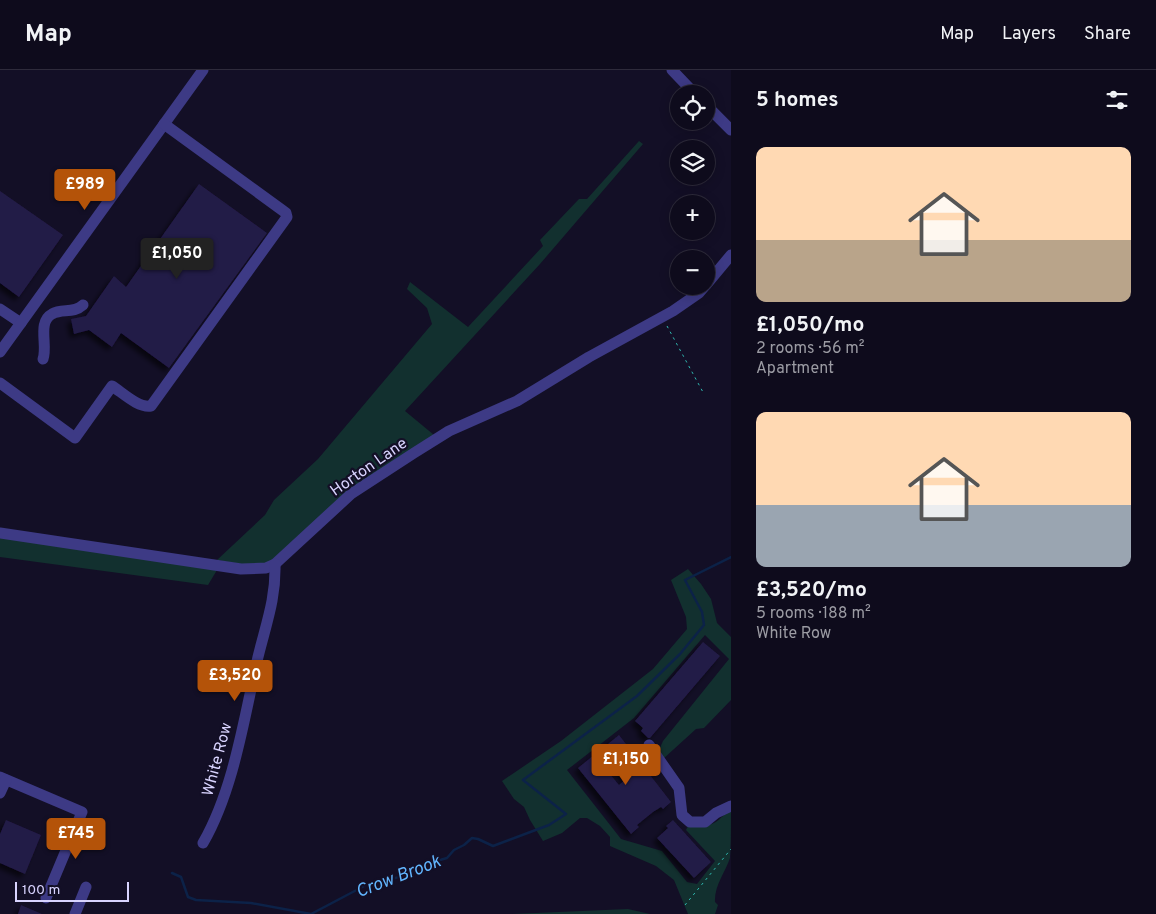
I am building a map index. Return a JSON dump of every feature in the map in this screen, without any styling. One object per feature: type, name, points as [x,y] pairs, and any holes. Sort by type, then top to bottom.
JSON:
[{"type":"street","points":[[0,352],[202,70]]},
{"type":"street","points":[[672,70],[686,85]]},
{"type":"street","points":[[715,114],[731,130]]},
{"type":"street","points":[[0,384],[75,438],[112,386],[140,405],[145,407],[151,406],[287,217],[286,213],[164,124]]},
{"type":"street","name":"Horton Lane","points":[[715,275],[731,255]]},
{"type":"street","name":"Horton Lane","points":[[275,564],[351,494],[435,439],[518,401],[589,357],[662,317],[696,295]]},
{"type":"street","points":[[43,359],[45,355],[44,331],[50,316],[52,314],[75,311],[82,306]]},
{"type":"street","points":[[0,309],[21,323]]},
{"type":"street","points":[[0,533],[241,569],[266,568],[275,564]]},
{"type":"street","name":"White Row","points":[[203,837],[210,830],[225,790],[235,755],[274,598],[275,564]]},
{"type":"street","points":[[649,745],[679,788],[682,815],[690,822],[705,822],[716,813],[731,806]]},
{"type":"street","points":[[0,793],[3,778],[82,812],[46,898]]},
{"type":"street","points":[[74,914],[86,887]]},
{"type":"path","points":[[662,317],[704,394]]},
{"type":"path","points":[[685,905],[731,849]]},
{"type":"green space","points":[[639,141],[643,144],[540,264],[405,411],[434,435],[267,564],[253,566],[217,560],[265,515],[274,500],[318,459],[432,324],[427,308],[407,289],[410,282],[468,327],[543,246],[540,240],[579,199],[587,199]]},
{"type":"green space","points":[[0,537],[217,570],[208,585],[0,557]]},
{"type":"green space","points":[[688,569],[711,599],[717,623],[731,637],[731,700],[704,728],[696,729],[663,759],[658,752],[663,741],[729,659],[705,635],[634,718],[567,770],[621,839],[662,851],[687,882],[697,884],[715,861],[686,830],[688,826],[711,824],[731,811],[730,858],[716,890],[715,902],[718,905],[715,914],[688,914],[674,880],[656,866],[610,846],[610,837],[600,826],[587,818],[580,818],[562,833],[543,841],[524,807],[514,799],[502,781],[561,741],[653,669],[687,629],[686,617],[671,580]]},
{"type":"green space","points":[[628,909],[650,914],[512,914]]},
{"type":"building","points":[[199,184],[267,233],[169,368],[121,333],[112,347],[89,330],[74,334],[71,319],[86,316],[114,276],[126,287]]},
{"type":"building","points":[[0,191],[63,235],[19,297],[0,283]]},
{"type":"building","points":[[703,642],[720,656],[650,738],[648,738],[641,731],[643,728],[635,721]]},
{"type":"building","points":[[619,735],[671,802],[663,809],[661,807],[653,812],[637,825],[639,827],[631,834],[578,768],[594,755],[619,785],[627,778],[603,748]]},
{"type":"building","points":[[6,820],[41,835],[25,874],[0,863],[0,834]]},
{"type":"building","points":[[673,820],[711,862],[694,878],[657,838],[668,828],[666,826]]},
{"type":"building","points":[[21,905],[42,914],[18,914]]},
{"type":"waterway","name":"Crow Brook","points":[[172,873],[181,877],[188,897],[196,900],[251,903],[311,914],[368,884],[404,876],[412,868],[447,858],[454,850],[472,838],[493,846],[549,825],[566,814],[523,780],[637,696],[680,654],[704,625],[702,612],[685,580],[731,557]]}]
